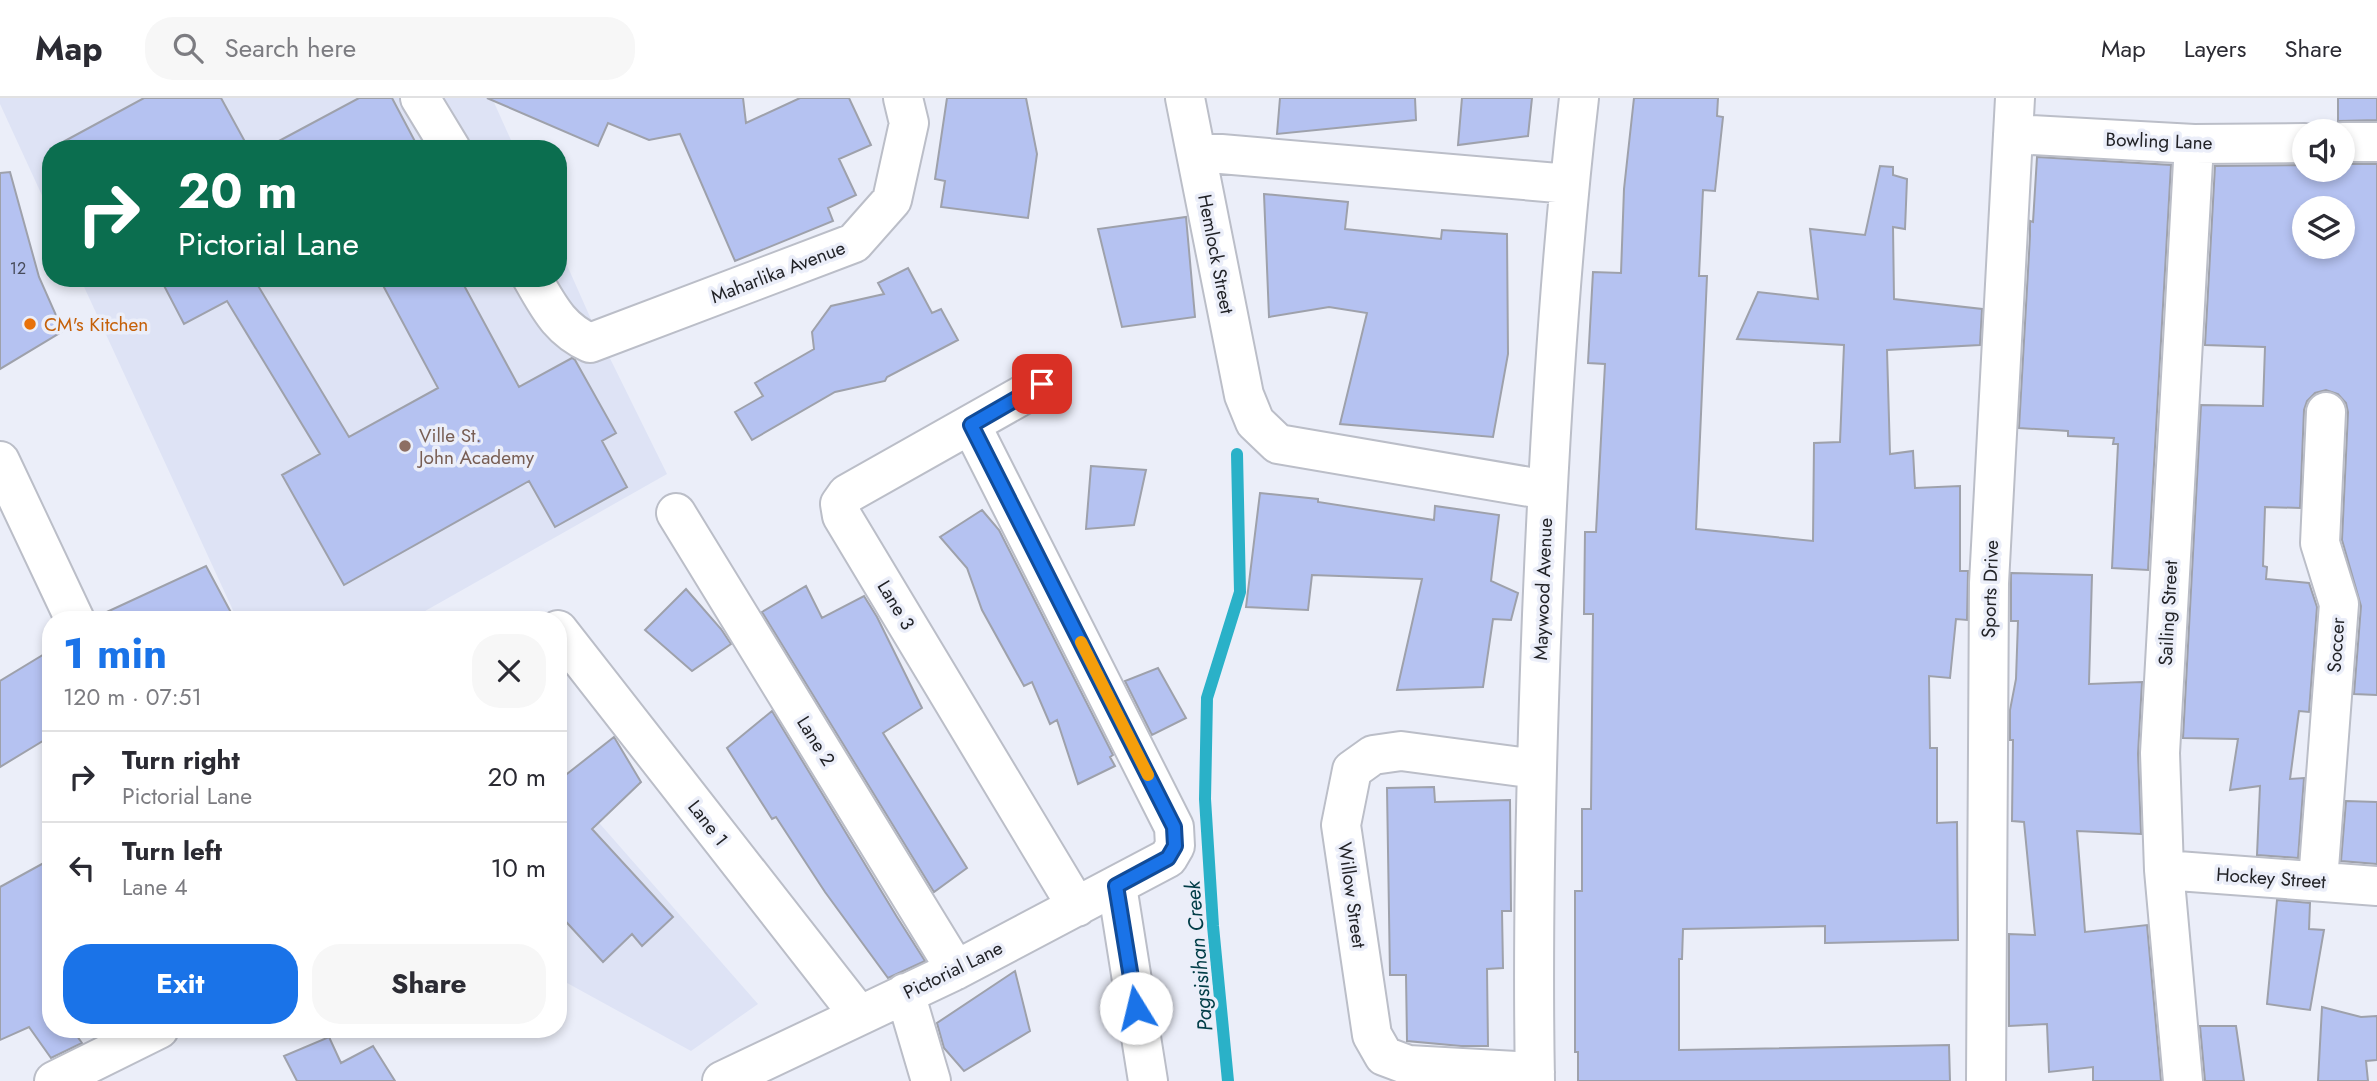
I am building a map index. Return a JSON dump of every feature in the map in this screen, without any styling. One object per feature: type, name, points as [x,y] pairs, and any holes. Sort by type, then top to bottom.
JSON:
[{"type":"street","points":[[420,98],[446,140]]},
{"type":"street","name":"Maharlika Avenue","points":[[538,287],[562,326],[590,343],[854,243],[892,200],[909,123],[903,98]]},
{"type":"street","name":"Hemlock Street","points":[[1185,98],[1198,152],[1244,396],[1255,422],[1278,444],[1547,490]]},
{"type":"street","name":"Maywood Avenue","points":[[1535,1077],[1536,769],[1547,490],[1569,184],[1578,98]]},
{"type":"street","name":"Bowling Lane","points":[[2014,116],[2194,144],[2292,143]]},
{"type":"street","name":"Sports Drive","points":[[1986,1081],[1989,583],[2014,116]]},
{"type":"street","points":[[2355,142],[2377,142]]},
{"type":"street","name":"Sailing Street","points":[[2183,1081],[2164,870],[2160,753],[2194,144]]},
{"type":"street","points":[[1198,152],[1569,184]]},
{"type":"street","name":"Lane 3","points":[[1042,384],[847,494],[840,504],[842,516],[1077,907]]},
{"type":"street","name":"Soccer","points":[[2318,881],[2339,604],[2320,544],[2326,412]]},
{"type":"street","name":"Pictorial Lane","points":[[722,1081],[956,970],[1168,858],[1175,846],[1174,827],[971,425]]},
{"type":"street","points":[[0,461],[71,611]]},
{"type":"street","name":"Lane 2","points":[[676,513],[956,970]]},
{"type":"street","name":"Lane 1","points":[[567,642],[859,1015]]},
{"type":"street","name":"Willow Street","points":[[1535,1077],[1408,1065],[1384,1056],[1372,1035],[1341,825],[1352,770],[1373,755],[1401,751],[1536,769]]},
{"type":"street","name":"Hockey Street","points":[[2164,870],[2377,886]]},
{"type":"street","points":[[1116,886],[1148,1081]]},
{"type":"street","points":[[905,993],[931,1081]]},
{"type":"street","points":[[54,1081],[141,1038]]},
{"type":"shaded area","points":[[0,98],[492,98],[511,140],[42,140],[42,195],[0,104]]},
{"type":"shaded area","name":"Ville St. John Academy","points":[[567,265],[667,474],[425,611],[233,611],[84,287],[567,287]]},
{"type":"shaded area","points":[[567,786],[758,1004],[691,1051],[567,983]]},
{"type":"building","points":[[144,98],[221,98],[244,140],[67,140]]},
{"type":"building","points":[[359,98],[392,98],[414,140],[281,140]]},
{"type":"building","points":[[487,98],[743,98],[746,123],[800,98],[849,98],[871,145],[839,159],[856,195],[828,208],[833,221],[735,261],[680,134],[649,140],[608,123],[598,146]]},
{"type":"building","points":[[947,98],[1026,98],[1037,154],[1028,218],[941,207],[945,181],[935,179]]},
{"type":"building","points":[[1280,98],[1415,98],[1416,120],[1277,134]]},
{"type":"building","points":[[1462,98],[1532,98],[1528,136],[1458,145]]},
{"type":"building","points":[[1634,98],[1718,98],[1717,116],[1723,117],[1715,191],[1703,190],[1699,276],[1707,276],[1696,529],[1813,541],[1814,443],[1840,442],[1844,345],[1737,339],[1758,292],[1818,299],[1810,229],[1865,235],[1880,166],[1893,167],[1893,175],[1907,179],[1905,229],[1893,227],[1894,299],[1982,309],[1980,345],[1887,350],[1890,454],[1913,451],[1915,488],[1960,486],[1960,571],[1968,571],[1967,620],[1956,619],[1950,678],[1929,676],[1930,748],[1937,748],[1937,823],[1957,822],[1958,940],[1825,943],[1825,926],[1683,929],[1682,959],[1679,959],[1679,1050],[1949,1045],[1950,1081],[1578,1081],[1578,1052],[1575,1052],[1575,891],[1582,891],[1582,809],[1591,809],[1593,614],[1584,614],[1585,532],[1596,532],[1605,364],[1588,363],[1593,272],[1621,273],[1624,189]]},
{"type":"building","points":[[2338,98],[2377,98],[2377,120],[2338,119]]},
{"type":"building","points":[[2037,157],[2171,165],[2148,570],[2112,568],[2118,444],[2113,444],[2114,438],[2068,436],[2068,431],[2019,428],[2030,221],[2033,222]]},
{"type":"building","points":[[2355,164],[2377,164],[2377,695],[2354,694],[2361,606],[2342,540],[2348,412],[2346,403],[2338,394],[2326,390],[2315,393],[2307,401],[2304,410],[2300,508],[2265,507],[2263,566],[2267,567],[2266,579],[2309,583],[2317,607],[2309,712],[2299,711],[2290,779],[2304,778],[2298,858],[2257,855],[2260,786],[2230,790],[2238,739],[2183,738],[2201,405],[2263,406],[2265,347],[2205,345],[2215,166],[2292,165],[2292,182],[2355,182]]},
{"type":"building","points":[[10,172],[42,287],[63,331],[0,369],[0,173]]},
{"type":"building","points":[[1264,194],[1348,202],[1345,229],[1441,239],[1442,230],[1507,234],[1508,354],[1493,437],[1340,424],[1367,313],[1329,307],[1269,317]]},
{"type":"building","points":[[1186,217],[1195,317],[1122,327],[1098,229]]},
{"type":"building","points":[[908,268],[932,313],[941,309],[958,340],[887,377],[885,381],[835,392],[752,440],[735,412],[763,396],[755,383],[814,349],[812,332],[831,306],[884,294],[878,283]]},
{"type":"building","points":[[165,287],[259,287],[349,437],[438,388],[384,287],[465,287],[519,387],[572,358],[575,360],[616,433],[602,441],[627,487],[555,527],[529,481],[344,585],[282,475],[320,454],[227,301],[184,324]]},
{"type":"building","points":[[1091,466],[1146,470],[1134,525],[1086,529]]},
{"type":"building","points":[[1260,493],[1318,499],[1318,502],[1434,520],[1435,506],[1499,515],[1491,581],[1518,593],[1511,620],[1493,619],[1483,687],[1397,690],[1422,579],[1312,575],[1308,610],[1246,607]]},
{"type":"building","points":[[982,510],[999,530],[1113,755],[1110,757],[1115,766],[1078,784],[1057,720],[1050,724],[1032,682],[1024,686],[982,610],[967,568],[940,537]]},
{"type":"building","points":[[206,566],[230,611],[109,611]]},
{"type":"building","points":[[2011,573],[2092,575],[2089,684],[2142,682],[2138,754],[2141,834],[2077,831],[2085,932],[2147,925],[2161,1081],[2093,1081],[2093,1067],[2049,1072],[2047,1024],[2009,1026],[2009,934],[2035,935],[2024,822],[2012,821],[2013,740],[2010,740],[2010,710],[2016,679],[2018,621],[2011,621]]},
{"type":"building","points":[[806,586],[822,618],[864,596],[922,708],[883,733],[967,868],[934,892],[762,612]]},
{"type":"building","points":[[686,589],[731,644],[692,671],[645,630]]},
{"type":"building","points":[[42,655],[42,741],[0,767],[0,681]]},
{"type":"building","points":[[1158,668],[1186,718],[1152,735],[1125,681]]},
{"type":"building","points":[[772,711],[925,961],[888,978],[825,892],[776,817],[772,819],[727,748]]},
{"type":"building","points":[[614,737],[641,782],[592,829],[673,917],[642,946],[632,934],[603,962],[567,923],[567,774]]},
{"type":"building","points":[[1434,787],[1435,802],[1510,800],[1511,911],[1502,911],[1503,968],[1487,969],[1488,1046],[1407,1041],[1406,975],[1390,975],[1387,788]]},
{"type":"building","points":[[2346,801],[2377,802],[2377,864],[2341,861]]},
{"type":"building","points":[[42,864],[42,1038],[78,1038],[82,1043],[51,1058],[29,1027],[0,1040],[0,887]]},
{"type":"building","points":[[2277,900],[2310,903],[2309,929],[2324,930],[2310,1010],[2267,1004]]},
{"type":"building","points":[[1015,971],[1030,1031],[964,1071],[944,1048],[937,1023]]},
{"type":"building","points":[[2322,1007],[2361,1017],[2377,1016],[2377,1060],[2366,1061],[2368,1081],[2318,1081]]},
{"type":"building","points":[[2200,1026],[2236,1026],[2244,1081],[2205,1081]]},
{"type":"building","points":[[329,1038],[341,1063],[373,1046],[395,1081],[297,1081],[284,1056]]},
{"type":"waterway","name":"Pagsisihan Creek","points":[[1228,1081],[1213,926],[1205,799],[1207,698],[1240,592],[1237,454]]},
{"type":"slow traffic","points":[[1081,642],[1148,775]]},
{"type":"place","name":"CM's Kitchen","points":[[30,324]]},
{"type":"place","name":"Ville St. John Academy","points":[[405,446]]},
{"type":"route","points":[[1042,384],[971,425],[1174,827],[1175,846],[1168,858],[1116,886],[1136,1008]]}]
